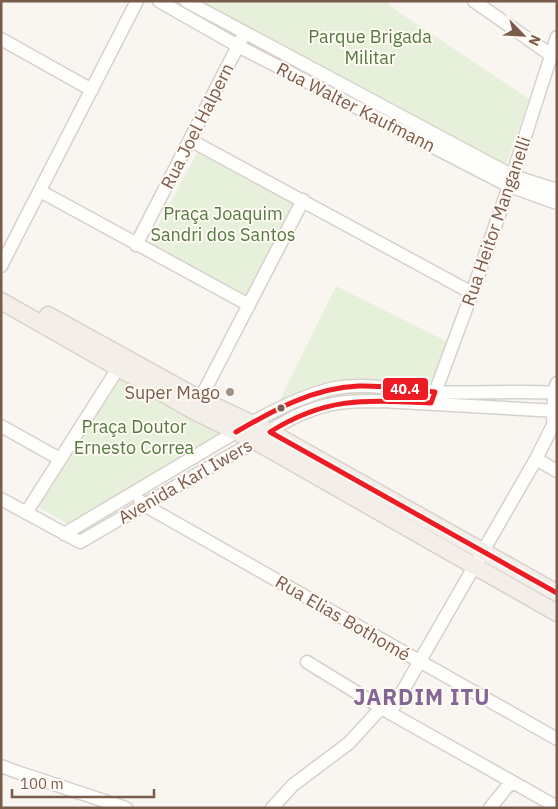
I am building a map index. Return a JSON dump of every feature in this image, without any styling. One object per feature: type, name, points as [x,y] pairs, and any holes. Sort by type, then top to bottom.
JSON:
[{"type":"main road","points":[[1,289],[122,363]]},
{"type":"main road","points":[[1,301],[122,363],[197,405],[236,432],[557,613]]},
{"type":"main road","points":[[197,405],[251,423],[270,432],[557,594]]},
{"type":"street","points":[[1,266],[137,1]]},
{"type":"street","name":"Rua Walter Kaufmann","points":[[159,1],[238,46],[557,202]]},
{"type":"street","name":"Rua Walter Kaufmann","points":[[186,1],[511,181],[557,190]]},
{"type":"street","points":[[474,1],[550,55]]},
{"type":"street","name":"Rua Joel Halpern","points":[[136,245],[244,34]]},
{"type":"street","name":"Rua Heitor Manganelli","points":[[433,398],[511,181],[557,37]]},
{"type":"street","points":[[2,40],[92,90]]},
{"type":"street","points":[[190,140],[472,293]]},
{"type":"street","points":[[40,191],[249,305]]},
{"type":"street","points":[[197,405],[303,200]]},
{"type":"street","points":[[26,513],[122,363]]},
{"type":"street","name":"Avenida Karl Iwers","points":[[64,534],[251,423],[316,393],[336,388],[358,386],[433,398],[556,411]]},
{"type":"street","points":[[272,808],[293,785],[349,743],[386,710],[418,661],[536,459],[553,425],[556,411],[556,390]]},
{"type":"street","name":"Avenida Karl Iwers","points":[[64,534],[80,542],[298,415],[331,404],[353,401],[556,390]]},
{"type":"street","points":[[1,426],[60,459]]},
{"type":"street","points":[[536,459],[557,471]]},
{"type":"street","name":"Rua Elias Bothomé","points":[[134,493],[144,505],[557,739]]},
{"type":"street","points":[[1,499],[64,534]]},
{"type":"street","points":[[307,662],[386,710],[557,807]]},
{"type":"street","points":[[1,766],[101,803],[126,808]]},
{"type":"street","points":[[490,808],[511,782]]},
{"type":"green space","name":"Parque Brigada Militar","points":[[192,1],[387,1],[391,7],[529,99],[505,168]]},
{"type":"green space","name":"Praça Joaquim Sandri dos Santos","points":[[199,149],[298,202],[246,297],[148,244]]},
{"type":"green space","points":[[336,286],[448,342],[428,387],[357,381],[278,404]]},
{"type":"green space","name":"Praça Doutor Ernesto Correa","points":[[119,374],[226,434],[72,527],[34,504]]},
{"type":"transit line","name":"40.4","points":[[236,432],[279,408],[325,391],[358,386],[377,386],[435,392],[431,403],[367,401],[329,406],[291,420],[270,432],[557,593]]},
{"type":"place","name":"Super Mago","points":[[230,392]]},
{"type":"district","name":"JARDIM ITU","points":[[422,696]]}]
